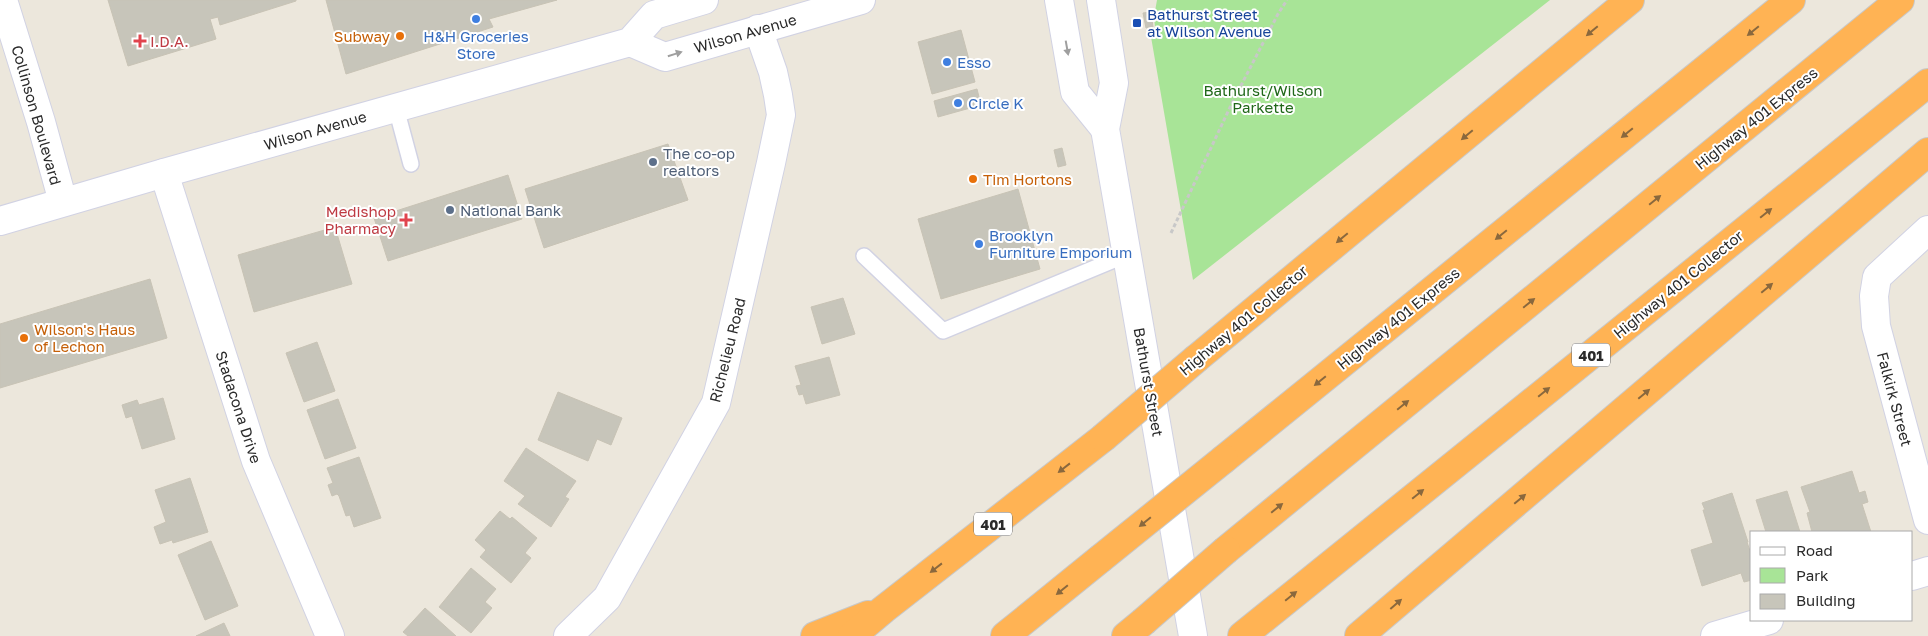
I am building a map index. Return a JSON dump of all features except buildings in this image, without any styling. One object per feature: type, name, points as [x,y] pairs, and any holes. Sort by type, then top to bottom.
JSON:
[{"type":"highway","name":"Highway 401 Collector","points":[[852,636],[1103,438],[1210,347],[1630,0]]},
{"type":"highway","name":"Highway 401 Express","points":[[1005,636],[1791,0]]},
{"type":"highway","name":"Highway 401 Express","points":[[1127,635],[1239,539],[1900,0]]},
{"type":"highway","name":"Highway 401 Collector","points":[[1247,631],[1928,83]]},
{"type":"highway","points":[[1359,636],[1928,152]]},
{"type":"highway","points":[[815,636],[884,609]]},
{"type":"main road","name":"Collinson Boulevard","points":[[3,0],[41,122],[63,202]]},
{"type":"main road","points":[[630,42],[654,15],[704,0]]},
{"type":"main road","name":"Wilson Avenue","points":[[0,221],[630,42],[665,57],[861,0]]},
{"type":"main road","name":"Bathurst Street","points":[[1059,0],[1075,92],[1105,129]]},
{"type":"main road","name":"Bathurst Street","points":[[1101,0],[1114,83],[1105,129],[1194,636]]},
{"type":"main road","name":"Richelieu Road","points":[[568,636],[607,598],[716,403],[771,163],[780,115],[773,72],[758,29]]},
{"type":"main road","name":"Stadacona Drive","points":[[164,173],[256,461],[330,636]]},
{"type":"main road","name":"Falkirk Street","points":[[1928,230],[1877,276],[1874,296],[1876,326],[1928,520]]},
{"type":"main road","points":[[1913,576],[1928,571]]},
{"type":"main road","points":[[1715,636],[1766,621]]},
{"type":"lane","points":[[396,108],[411,164]]},
{"type":"lane","points":[[864,256],[944,331],[1126,255]]},
{"type":"path","points":[[1171,232],[1233,102],[1287,0]]},
{"type":"green space","name":"Bathurst/Wilson Parkette","points":[[1157,0],[1550,0],[1193,280],[1150,31],[1155,27],[1154,17]]},
{"type":"place","name":"H&H Groceries Store","points":[[476,19]]},
{"type":"place","name":"Bathurst Street at Wilson Avenue","points":[[1137,23]]},
{"type":"place","name":"Subway","points":[[400,36]]},
{"type":"place","name":"I.D.A.","points":[[140,41]]},
{"type":"place","name":"Esso","points":[[947,62]]},
{"type":"place","name":"Circle K","points":[[958,103]]},
{"type":"place","name":"The co-op realtors","points":[[653,162]]},
{"type":"place","name":"Tim Hortons","points":[[973,179]]},
{"type":"place","name":"National Bank","points":[[450,210]]},
{"type":"place","name":"Medishop Pharmacy","points":[[406,220]]},
{"type":"place","name":"Brooklyn Furniture Emporium","points":[[979,244]]},
{"type":"place","name":"Wilson's Haus of Lechon","points":[[24,338]]}]
